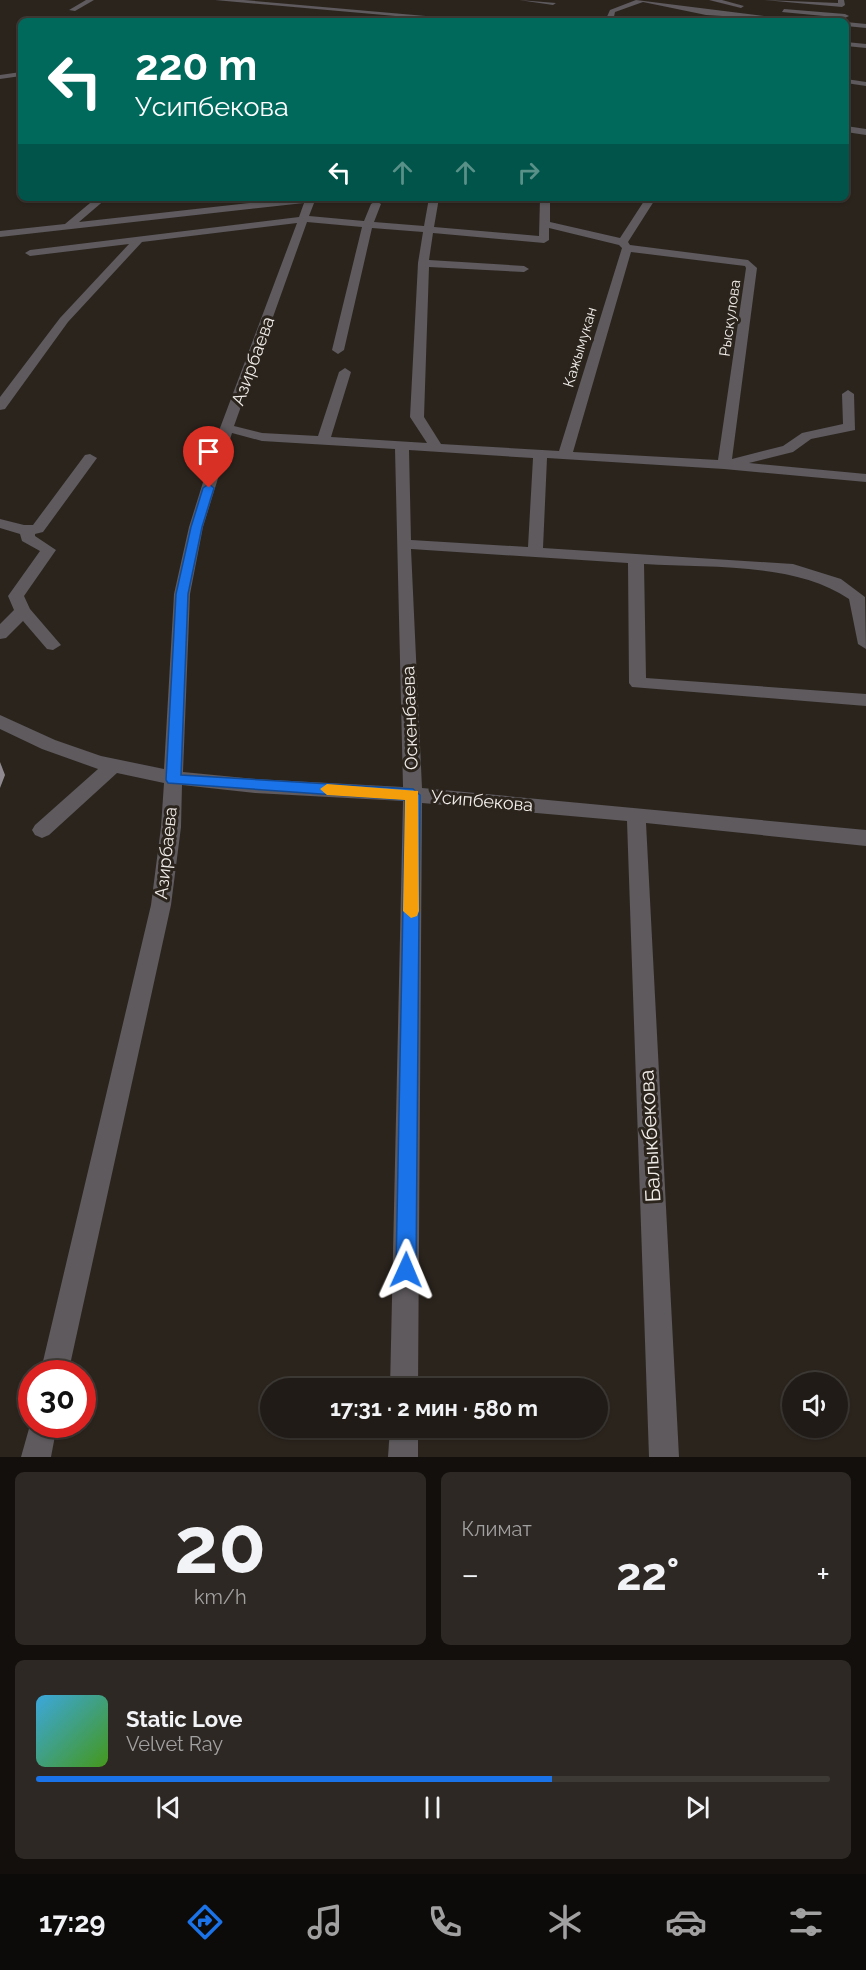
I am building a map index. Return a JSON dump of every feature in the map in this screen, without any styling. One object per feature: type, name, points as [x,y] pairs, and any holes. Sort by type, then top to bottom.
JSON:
[{"type":"street","points":[[73,10],[91,0]]},
{"type":"street","points":[[218,0],[270,2],[438,18]]},
{"type":"street","points":[[335,0],[367,12]]},
{"type":"street","points":[[522,0],[553,3]]},
{"type":"street","points":[[610,18],[612,11],[643,0],[706,13],[751,18],[751,8]]},
{"type":"street","points":[[712,0],[751,8],[829,18]]},
{"type":"street","points":[[767,0],[842,5],[841,0]]},
{"type":"street","points":[[849,21],[866,26]]},
{"type":"street","points":[[849,44],[866,46]]},
{"type":"street","points":[[0,77],[18,74]]},
{"type":"street","points":[[849,82],[864,84]]},
{"type":"street","points":[[849,129],[866,132]]},
{"type":"street","points":[[69,225],[98,201]]},
{"type":"street","points":[[192,201],[189,206],[193,211]]},
{"type":"street","points":[[0,234],[291,201]]},
{"type":"street","name":"Азирбаева","points":[[57,1360],[161,905],[171,827],[182,594],[196,527],[227,428],[310,201]]},
{"type":"street","points":[[433,201],[423,263],[417,417],[436,446]]},
{"type":"street","points":[[30,253],[305,219],[428,228],[437,232],[544,240],[545,201]]},
{"type":"street","name":"Кажымукан","points":[[565,455],[625,245],[649,201]]},
{"type":"street","points":[[338,350],[368,224],[376,204]]},
{"type":"street","points":[[543,223],[625,245]]},
{"type":"street","points":[[0,406],[64,320],[140,238]]},
{"type":"street","name":"Рыскулова","points":[[625,245],[730,260],[748,264],[752,268],[724,465]]},
{"type":"street","points":[[423,263],[524,269]]},
{"type":"street","points":[[324,439],[345,372]]},
{"type":"street","points":[[724,465],[788,449],[807,436],[850,427],[848,394]]},
{"type":"street","points":[[227,428],[262,437],[436,446],[540,456],[565,455],[724,465],[866,478]]},
{"type":"street","name":"Оскенбаева","points":[[402,444],[403,544],[413,795],[404,1378]]},
{"type":"street","points":[[535,551],[540,456]]},
{"type":"street","points":[[0,523],[28,530],[38,529],[90,458]]},
{"type":"street","points":[[28,530],[27,538],[48,550],[16,596],[23,611],[53,645]]},
{"type":"street","points":[[403,544],[793,569],[835,582],[857,597],[866,644]]},
{"type":"street","points":[[636,558],[634,620],[638,683],[866,700]]},
{"type":"street","points":[[0,634],[23,611]]},
{"type":"street","name":"Усипбекова","points":[[0,721],[26,736],[113,766],[173,780],[413,795],[866,838]]},
{"type":"street","points":[[42,830],[113,766]]},
{"type":"street","name":"Балыкбекова","points":[[636,815],[664,1457]]},
{"type":"street","points":[[36,1457],[40,1438]]},
{"type":"street","points":[[403,1457],[404,1438]]},
{"type":"slow traffic","points":[[327,789],[413,795],[411,911]]},
{"type":"route","points":[[209,488],[196,527],[182,594],[173,780],[413,795],[406,1270]]}]
